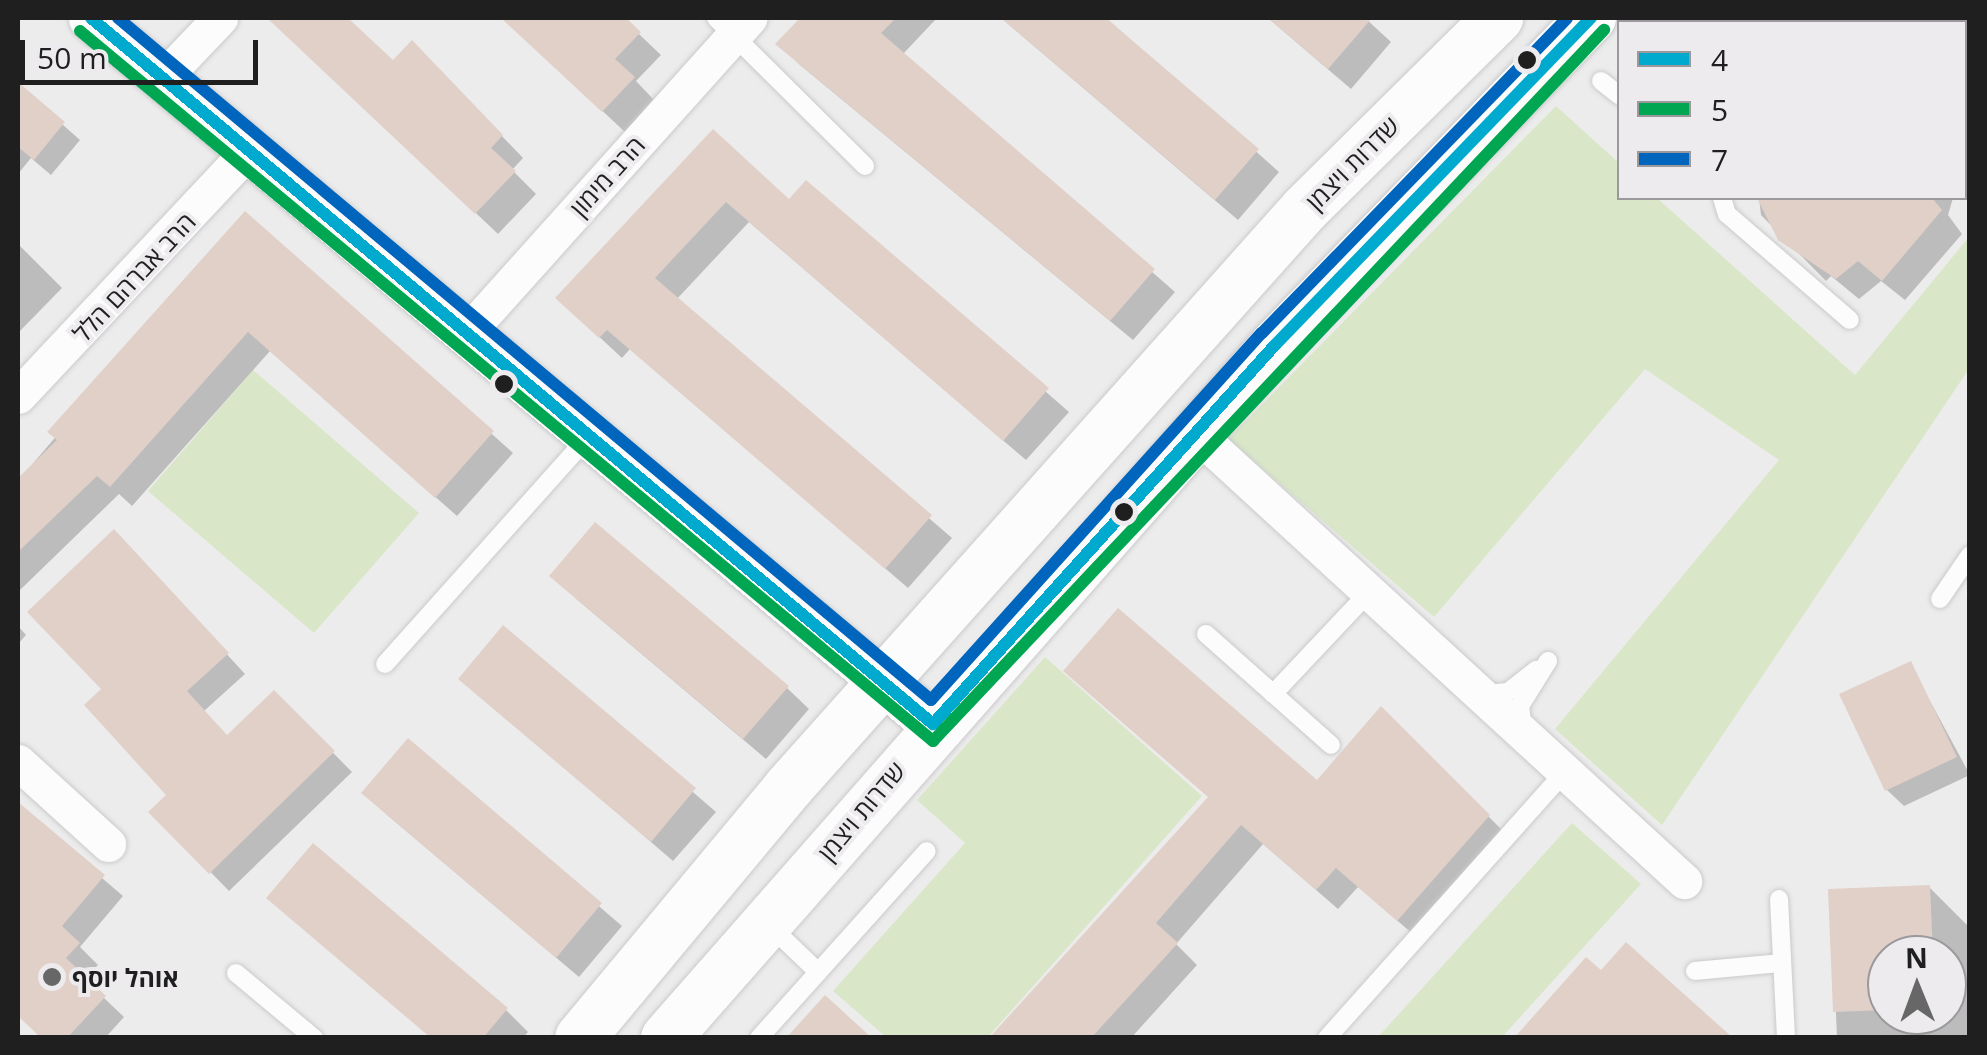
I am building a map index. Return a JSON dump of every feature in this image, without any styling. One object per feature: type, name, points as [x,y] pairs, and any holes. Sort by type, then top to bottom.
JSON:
[{"type":"main road","name":"שדרות ויצמן","points":[[580,1038],[882,688],[1305,210],[1498,18]]},
{"type":"main road","name":"שדרות ויצמן","points":[[666,1038],[933,724],[1198,435],[1591,18]]},
{"type":"street","points":[[58,18],[161,80]]},
{"type":"street","points":[[91,18],[246,154],[882,688],[933,724]]},
{"type":"street","points":[[161,80],[220,18]]},
{"type":"street","name":"הרב מימון","points":[[465,335],[733,23]]},
{"type":"street","name":"הרב אברהם הלל","points":[[18,396],[246,154]]},
{"type":"street","points":[[1198,435],[1684,881]]},
{"type":"street","points":[[18,762],[108,844]]},
{"type":"lane","points":[[733,23],[865,166]]},
{"type":"lane","points":[[1601,81],[1617,94]]},
{"type":"lane","points":[[1722,200],[1726,214],[1850,320]]},
{"type":"lane","points":[[385,664],[587,438]]},
{"type":"lane","points":[[1940,599],[1970,555]]},
{"type":"lane","points":[[1273,694],[1369,592]]},
{"type":"lane","points":[[1206,634],[1331,745]]},
{"type":"lane","points":[[1479,693],[1508,692],[1548,660],[1520,706],[1525,735]]},
{"type":"lane","points":[[1327,1038],[1565,772]]},
{"type":"lane","points":[[759,1038],[927,851]]},
{"type":"lane","points":[[1779,899],[1786,1038]]},
{"type":"lane","points":[[765,921],[818,972]]},
{"type":"lane","points":[[1695,971],[1782,963]]},
{"type":"lane","points":[[236,974],[314,1038]]},
{"type":"green space","points":[[1556,106],[1617,161],[1617,200],[1659,200],[1855,375],[1969,237],[1969,369],[1662,825],[1555,729],[1779,460],[1645,369],[1434,617],[1228,439]]},
{"type":"green space","points":[[253,370],[419,513],[314,633],[148,491]]},
{"type":"green space","points":[[1045,657],[1202,796],[988,1037],[886,1037],[833,991],[965,843],[917,800]]},
{"type":"green space","points":[[1572,823],[1641,884],[1502,1037],[1378,1037]]},
{"type":"building","points":[[267,18],[348,18],[393,60],[412,40],[503,135],[491,148],[516,171],[475,214]]},
{"type":"building","points":[[501,18],[626,18],[641,32],[615,59],[635,77],[602,112]]},
{"type":"building","points":[[800,18],[896,18],[881,33],[1155,269],[1110,321],[775,44]]},
{"type":"building","points":[[1001,18],[1106,18],[1259,149],[1215,200]]},
{"type":"building","points":[[1268,18],[1372,18],[1328,69]]},
{"type":"building","points":[[18,82],[65,122],[34,160],[18,147]]},
{"type":"building","points":[[713,129],[789,199],[806,180],[1049,388],[1003,441],[726,202],[655,278],[932,515],[885,569],[607,330],[599,338],[555,298]]},
{"type":"building","points":[[1758,200],[1934,200],[1942,210],[1882,281],[1858,261],[1836,279],[1778,240]]},
{"type":"building","points":[[245,211],[494,431],[435,498],[248,332],[110,487],[97,476],[18,552],[18,478],[57,440],[47,432]]},
{"type":"building","points":[[595,522],[789,686],[743,739],[549,576]]},
{"type":"building","points":[[114,529],[229,653],[187,691],[227,735],[274,690],[335,751],[209,874],[148,812],[166,795],[84,705],[101,689],[27,612]]},
{"type":"building","points":[[1118,608],[1317,780],[1381,706],[1490,815],[1397,921],[1336,868],[1316,890],[1241,825],[1156,923],[1178,943],[1091,1038],[989,1038],[1208,797],[1063,671]]},
{"type":"building","points":[[503,625],[696,788],[651,842],[458,679]]},
{"type":"building","points":[[1911,661],[1957,757],[1885,791],[1839,694]]},
{"type":"building","points":[[408,738],[602,903],[556,958],[361,793]]},
{"type":"building","points":[[18,802],[105,875],[62,926],[80,943],[66,958],[106,996],[67,1038],[41,1038],[18,1016]]},
{"type":"building","points":[[313,843],[508,1008],[483,1038],[431,1038],[266,898]]},
{"type":"building","points":[[1930,885],[1932,935],[1867,935],[1867,1011],[1833,1012],[1828,889]]},
{"type":"building","points":[[1626,942],[1733,1038],[1514,1038],[1586,957],[1601,970]]},
{"type":"building","points":[[825,995],[872,1038],[786,1038]]},
{"type":"transit line","name":"4","points":[[91,18],[933,724]]},
{"type":"transit line","name":"7","points":[[118,18],[931,700],[1262,333],[1567,18]]},
{"type":"transit line","name":"4","points":[[933,724],[1275,345],[1591,18]]},
{"type":"transit line","name":"5","points":[[80,31],[933,741],[1604,30]]},
{"type":"place","name":"אוהל יוסף","points":[[52,977]]}]
